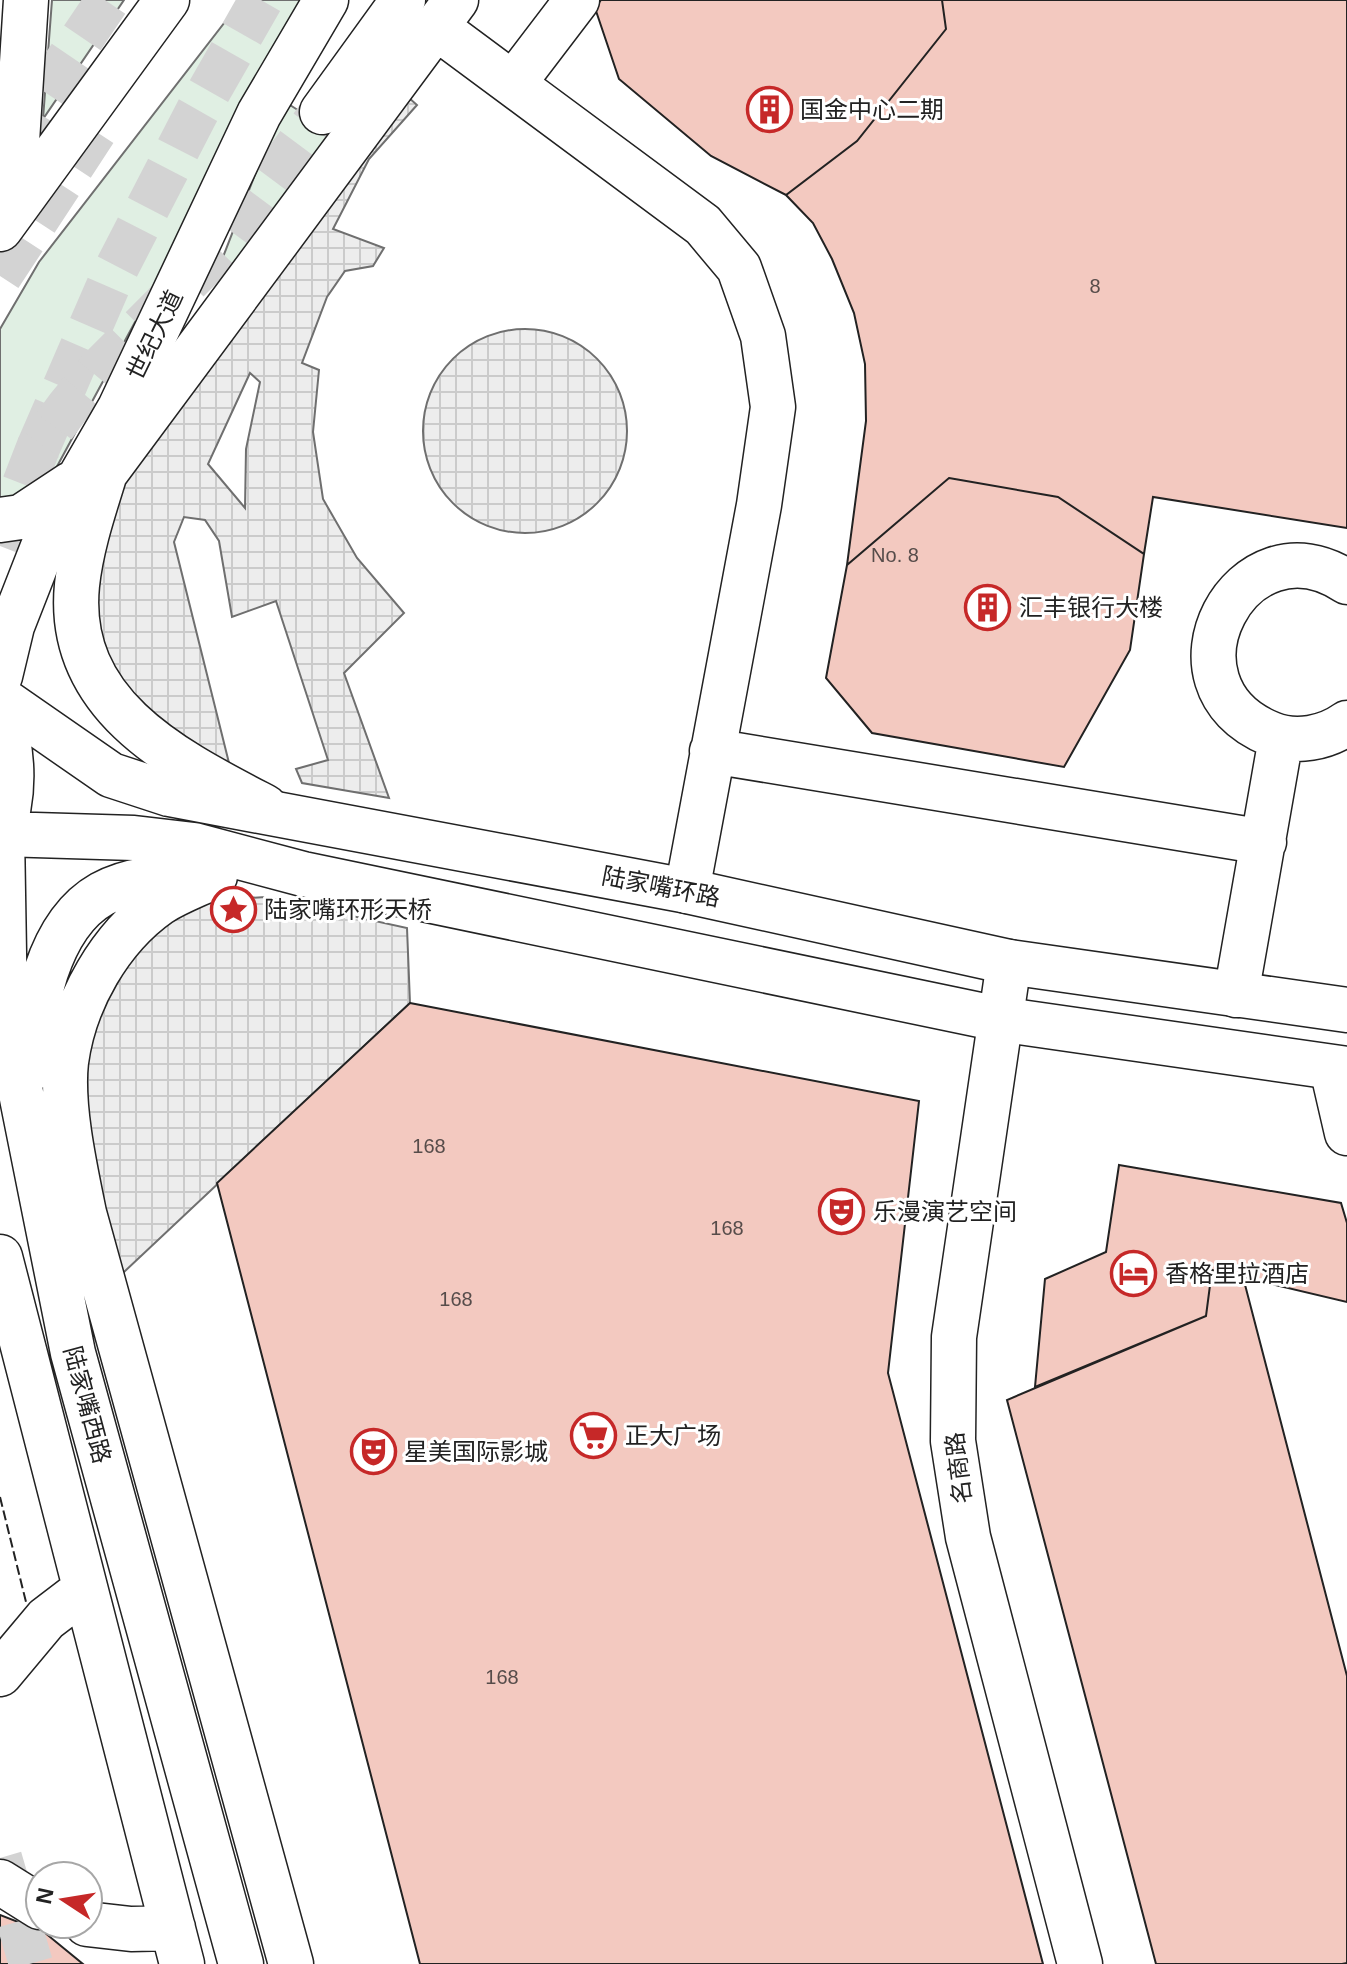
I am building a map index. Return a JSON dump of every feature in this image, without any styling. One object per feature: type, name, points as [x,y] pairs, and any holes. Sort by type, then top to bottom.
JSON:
[{"type":"main road","points":[[0,219],[16,157],[26,0]]},
{"type":"main road","points":[[0,229],[167,0]]},
{"type":"main road","name":"世纪大道","points":[[0,676],[12,626],[50,529],[91,476],[259,114],[326,0]]},
{"type":"main road","points":[[513,84],[577,0]]},
{"type":"main road","points":[[432,9],[513,84],[703,225],[739,268],[763,336],[773,407],[759,505],[687,891]]},
{"type":"main road","points":[[322,112],[432,9]]},
{"type":"main road","points":[[0,520],[21,517],[91,476],[432,9]]},
{"type":"main road","points":[[91,476],[87,535],[77,587],[81,637],[99,684],[128,723],[176,761],[277,814]]},
{"type":"main road","points":[[1347,582],[1333,572],[1305,566],[1276,568],[1250,581],[1229,600],[1217,626],[1212,655],[1218,683],[1232,708],[1254,727],[1281,738],[1309,738],[1336,731],[1347,723]]},
{"type":"main road","name":"陆家嘴环路","points":[[0,698],[111,775],[169,794],[687,891],[1009,962],[1347,1010]]},
{"type":"main road","name":"陆家嘴西路","points":[[0,709],[10,740],[12,788],[1,836],[5,1013],[31,1152],[73,1353],[241,1964]]},
{"type":"main road","points":[[1236,995],[1281,738]]},
{"type":"main road","points":[[712,751],[1264,842]]},
{"type":"main road","points":[[1,836],[134,838],[194,845],[303,874],[999,1019],[1340,1069],[1347,1133]]},
{"type":"main road","points":[[31,1152],[31,1033],[44,972],[68,927],[100,895],[131,883],[166,877],[303,874]]},
{"type":"main road","points":[[215,876],[160,904],[113,946],[79,1010],[66,1063],[71,1145],[78,1186],[119,1341],[291,1964]]},
{"type":"main road","name":"名商路","points":[[1009,962],[954,1337],[953,1441],[968,1537],[1080,1964]]},
{"type":"main road","name":"陆家嘴西路","points":[[0,1257],[178,1946]]},
{"type":"main road","points":[[73,1353],[119,1341]]},
{"type":"main road","points":[[0,1674],[46,1619],[84,1590]]},
{"type":"main road","points":[[0,1882],[24,1897]]},
{"type":"main road","points":[[104,1926],[131,1929],[178,1946]]},
{"type":"green space","points":[[52,0],[124,0],[43,119]]},
{"type":"green space","points":[[242,0],[309,0],[54,472],[0,506],[0,329],[39,262]]},
{"type":"green space","points":[[290,105],[341,138],[235,267],[223,257],[273,128]]},
{"type":"shaded area","points":[[408,97],[417,105],[369,159],[333,229],[384,248],[373,266],[345,271],[327,297],[302,363],[319,370],[313,432],[323,499],[357,558],[404,613],[344,673],[389,798],[302,783],[296,769],[328,760],[276,601],[232,617],[219,541],[205,520],[184,517],[174,542],[231,771],[172,747],[94,645],[92,551],[113,486]],"holes":[[[250,373],[260,382],[246,449],[245,508],[208,464]]]},
{"type":"shaded area","points":[[525,329],[564,336],[597,359],[620,392],[627,431],[620,470],[597,503],[564,526],[525,533],[486,526],[453,503],[430,470],[423,431],[430,392],[453,359],[486,336]]},
{"type":"shaded area","points":[[266,897],[407,928],[410,1003],[124,1272],[104,1247],[76,1078],[109,976],[163,921],[209,900]]},
{"type":"building","name":"国金中心二期","points":[[601,0],[942,0],[946,29],[857,141],[786,195],[711,156],[619,79],[595,8]]},
{"type":"building","points":[[942,0],[1347,0],[1347,528],[1153,497],[1144,554],[1058,497],[949,478],[847,565],[866,421],[865,364],[854,313],[832,259],[813,223],[786,195],[857,141],[946,29]]},
{"type":"building","name":"汇丰银行大楼","points":[[949,478],[1058,497],[1144,554],[1130,650],[1064,767],[872,733],[826,678],[847,565]]},
{"type":"building","name":"正大广场","points":[[410,1003],[919,1101],[888,1373],[1043,1964],[420,1964],[217,1183]]},
{"type":"building","name":"香格里拉酒店","points":[[1119,1165],[1341,1203],[1347,1223],[1347,1302],[1212,1270],[1206,1316],[1035,1387],[1045,1279],[1106,1252]]},
{"type":"building","points":[[1212,1270],[1243,1277],[1347,1676],[1347,1963],[1342,1964],[1156,1964],[1007,1400],[1206,1316]]},
{"type":"building","points":[[0,1915],[24,1924],[24,1940],[54,1940],[83,1964],[0,1964]]},
{"type":"tunnel","points":[[13,150],[43,96],[108,0]]},
{"type":"tunnel","points":[[38,448],[112,277],[197,112],[261,0]]},
{"type":"tunnel","points":[[0,546],[38,448],[68,407],[97,372],[220,249],[322,112]]},
{"type":"tunnel","points":[[0,276],[95,131]]},
{"type":"tunnel","points":[[0,1858],[31,1964]]},
{"type":"fence","points":[[0,1497],[26,1602]]},
{"type":"place","name":"国金中心二期","points":[[769,110]]},
{"type":"place","name":"汇丰银行大楼","points":[[988,608]]},
{"type":"place","name":"陆家嘴环形天桥","points":[[233,910]]},
{"type":"place","name":"乐漫演艺空间","points":[[842,1212]]},
{"type":"place","name":"香格里拉酒店","points":[[1134,1274]]},
{"type":"place","name":"正大广场","points":[[594,1436]]},
{"type":"place","name":"星美国际影城","points":[[373,1452]]}]
